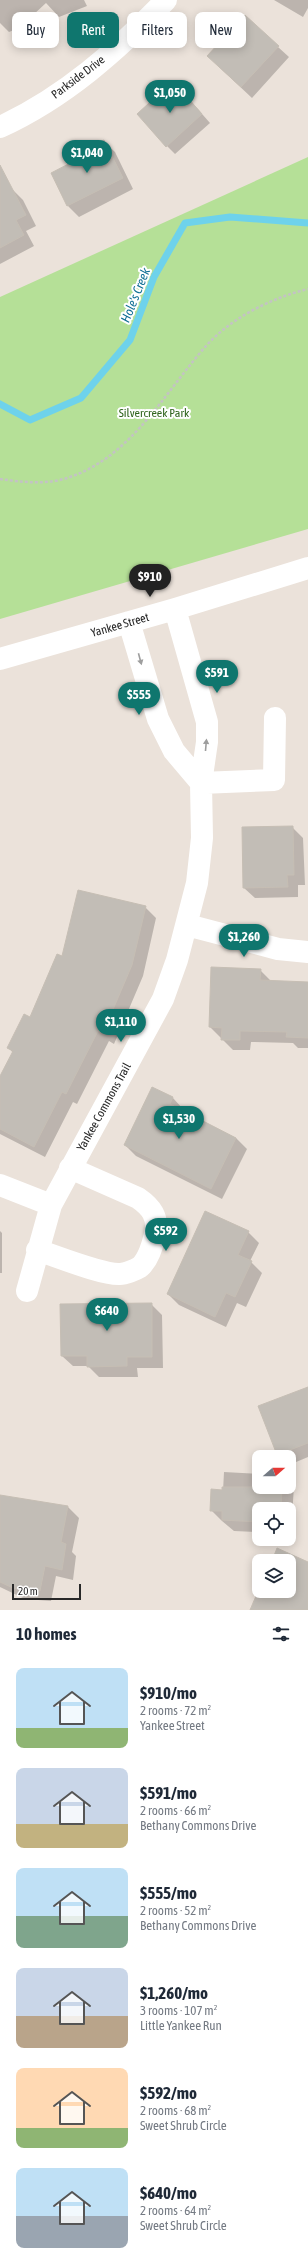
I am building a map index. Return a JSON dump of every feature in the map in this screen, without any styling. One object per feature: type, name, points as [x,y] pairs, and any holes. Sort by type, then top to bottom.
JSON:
[{"type":"street","name":"Parkside Drive","points":[[0,127],[51,98],[90,71],[137,31],[166,0]]},
{"type":"street","name":"Yankee Street","points":[[0,659],[175,609],[308,568]]},
{"type":"street","name":"Yankee Commons Trail","points":[[27,1291],[37,1250],[51,1205],[163,999],[177,960],[187,925],[196,883],[202,838],[201,783],[207,742],[207,722],[175,609]]},
{"type":"street","points":[[129,622],[158,719],[174,751],[201,783],[274,780],[275,718]]},
{"type":"street","points":[[187,925],[278,949],[308,952]]},
{"type":"street","points":[[37,1250],[106,1272],[120,1274],[140,1267],[146,1259],[155,1233],[156,1222],[153,1212],[148,1205],[138,1198],[70,1168]]},
{"type":"street","points":[[0,1185],[51,1205]]},
{"type":"path","points":[[0,479],[27,483],[66,479],[95,465],[122,444],[152,415],[206,345],[232,322],[260,307],[295,292],[308,289]]},
{"type":"green space","name":"Silvercreek Park","points":[[308,157],[308,529],[0,619],[0,297]]},
{"type":"building","points":[[246,16],[279,46],[241,87],[207,56],[214,48],[246,48]]},
{"type":"building","points":[[173,81],[202,114],[166,147],[137,114]]},
{"type":"building","points":[[104,140],[123,178],[67,206],[51,173],[82,157],[80,153]]},
{"type":"building","points":[[0,165],[26,215],[16,220],[24,235],[0,248]]},
{"type":"building","points":[[293,826],[294,875],[287,875],[288,887],[243,888],[242,827]]},
{"type":"building","points":[[78,890],[146,906],[132,965],[103,1033],[98,1031],[66,1094],[62,1092],[34,1147],[0,1129],[0,1076],[13,1051],[7,1048],[24,1014],[30,1017],[57,954],[62,956]]},
{"type":"building","points":[[211,967],[261,969],[260,980],[308,982],[308,1038],[286,1037],[287,1032],[240,1031],[240,1040],[221,1040],[222,1028],[209,1027]]},
{"type":"building","points":[[152,1087],[173,1097],[170,1104],[236,1138],[211,1189],[124,1145]]},
{"type":"building","points":[[205,1211],[249,1231],[238,1255],[252,1261],[235,1297],[226,1293],[215,1317],[167,1294]]},
{"type":"building","points":[[152,1303],[152,1357],[127,1357],[127,1366],[87,1367],[87,1356],[61,1356],[60,1304]]},
{"type":"building","points":[[308,1387],[308,1443],[290,1450],[275,1450],[258,1406]]},
{"type":"building","points":[[222,1487],[252,1487],[252,1494],[282,1494],[281,1502],[252,1502],[252,1522],[222,1520],[222,1511],[210,1511],[211,1489],[222,1490]]},
{"type":"building","points":[[0,1495],[68,1506],[61,1542],[66,1544],[62,1570],[45,1566],[40,1591],[13,1588],[0,1582]]},
{"type":"building","points":[[277,1548],[290,1554],[275,1554]]},
{"type":"building","points":[[296,1557],[308,1562],[308,1610],[250,1610],[255,1598],[296,1598]]},
{"type":"waterway","name":"Hole's Creek","points":[[0,404],[30,420],[81,398],[130,340],[154,277],[185,223],[230,217],[308,223]]}]
